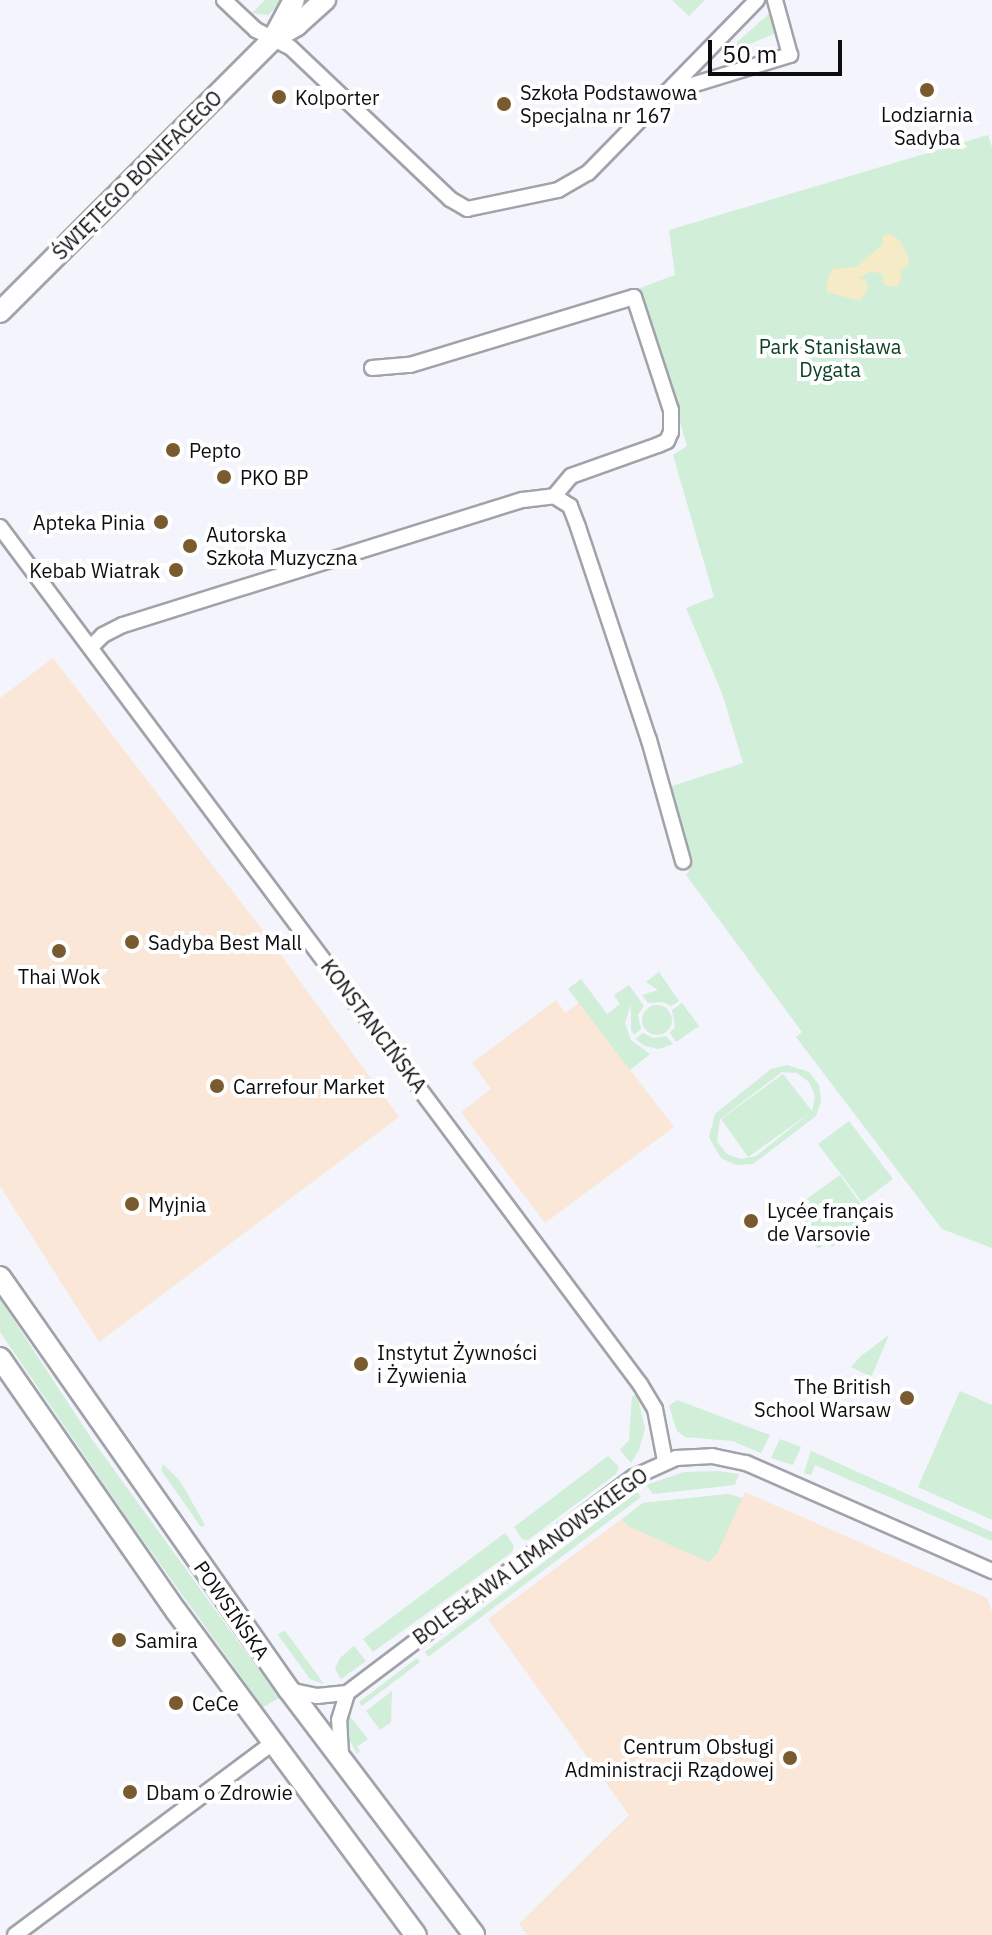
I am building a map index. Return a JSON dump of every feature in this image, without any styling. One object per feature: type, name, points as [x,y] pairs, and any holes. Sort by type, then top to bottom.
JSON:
[{"type":"main road","name":"ŚWIĘTEGO BONIFACEGO","points":[[273,39],[294,0]]},
{"type":"main road","name":"ŚWIĘTEGO BONIFACEGO","points":[[0,312],[273,39],[297,25],[325,0]]},
{"type":"main road","name":"POWSIŃSKA","points":[[0,1277],[289,1690],[474,1935]]},
{"type":"main road","points":[[0,1358],[99,1503],[416,1935]]},
{"type":"street","points":[[224,0],[256,30],[290,47],[450,199],[467,209],[558,190],[574,183],[757,0]]},
{"type":"street","points":[[666,93],[790,55],[775,0]]},
{"type":"street","points":[[372,368],[410,365],[634,297],[671,410],[671,432],[667,441],[658,445],[571,476],[554,496]]},
{"type":"street","points":[[91,647],[103,635],[123,625],[523,500],[554,496],[570,506],[578,527],[649,740],[683,861]]},
{"type":"street","name":"KONSTANCIŃSKA","points":[[0,527],[640,1384],[655,1409],[665,1461]]},
{"type":"street","name":"BOLESŁAWA LIMANOWSKIEGO","points":[[347,1693],[634,1477],[665,1461],[712,1456],[746,1463],[992,1571]]},
{"type":"street","points":[[289,1690],[317,1696],[347,1693],[339,1720],[342,1761]]},
{"type":"street","points":[[15,1935],[273,1743]]},
{"type":"shaded area","points":[[53,658],[267,936],[399,1117],[99,1342],[0,1186],[0,698]]},
{"type":"shaded area","points":[[556,1000],[565,1013],[579,1003],[674,1127],[545,1223],[461,1112],[491,1089],[472,1063]]},
{"type":"shaded area","name":"Centrum Obsługi Administracji Rządowej","points":[[745,1492],[987,1598],[992,1612],[992,1935],[527,1935],[519,1924],[629,1815],[488,1619],[643,1503],[728,1494],[742,1498]]},
{"type":"green space","points":[[265,0],[284,0],[268,15],[252,13]]},
{"type":"green space","points":[[672,0],[705,0],[689,16]]},
{"type":"green space","points":[[771,12],[776,33],[738,49],[735,44]]},
{"type":"green space","name":"Park Stanisława Dygata","points":[[988,135],[992,147],[992,1248],[942,1229],[796,1037],[802,1032],[686,875],[691,868],[669,787],[743,763],[722,693],[686,608],[714,597],[673,455],[687,446],[640,288],[675,275],[669,230]]},
{"type":"green space","points":[[659,972],[679,1001],[671,1006],[663,1002],[648,1003],[642,995],[658,990],[646,982]]},
{"type":"green space","points":[[581,979],[607,1014],[620,1004],[614,995],[629,985],[644,1006],[638,1015],[641,1029],[634,1035],[631,1030],[631,1005],[625,1023],[631,1040],[650,1054],[630,1070],[568,989]]},
{"type":"green space","points":[[682,1003],[699,1026],[676,1042],[670,1033],[675,1027],[672,1010]]},
{"type":"green space","points":[[657,1005],[663,1006],[671,1014],[671,1026],[663,1034],[657,1035],[651,1034],[643,1026],[642,1020],[643,1014],[651,1006]]},
{"type":"green space","points":[[643,1033],[653,1038],[666,1036],[673,1044],[659,1049],[645,1046],[635,1039]]},
{"type":"green space","points":[[787,1065],[809,1072],[819,1085],[821,1101],[816,1116],[753,1164],[736,1165],[721,1158],[709,1137],[715,1114],[771,1069]],"holes":[[[782,1072],[797,1073],[809,1082],[815,1096],[812,1111],[783,1074],[721,1119],[748,1157],[810,1113],[756,1156],[741,1159],[727,1154],[717,1142],[720,1119]]]},
{"type":"green space","points":[[849,1121],[893,1179],[862,1202],[818,1144]]},
{"type":"green space","points":[[840,1175],[871,1218],[832,1247],[828,1242],[818,1249],[790,1211]]},
{"type":"green space","points":[[0,1299],[91,1438],[279,1698],[263,1707],[132,1525],[0,1332]]},
{"type":"green space","points":[[889,1335],[871,1377],[851,1367],[861,1356]]},
{"type":"green space","points":[[960,1391],[992,1405],[992,1520],[918,1487]]},
{"type":"green space","points":[[637,1394],[645,1429],[639,1450],[631,1463],[620,1450],[629,1440],[632,1397]]},
{"type":"green space","points":[[677,1400],[770,1435],[761,1453],[732,1441],[685,1437],[677,1431],[669,1406]]},
{"type":"green space","points":[[780,1439],[801,1447],[793,1465],[771,1458]]},
{"type":"green space","points":[[811,1451],[992,1532],[992,1541],[815,1465],[811,1475],[804,1473]]},
{"type":"green space","points":[[608,1456],[619,1467],[616,1474],[528,1540],[522,1539],[514,1527]]},
{"type":"green space","points":[[163,1464],[180,1481],[205,1525],[201,1527],[161,1470]]},
{"type":"green space","points":[[684,1472],[739,1474],[735,1485],[653,1494],[646,1485]]},
{"type":"green space","points":[[637,1492],[641,1497],[428,1657],[425,1652]]},
{"type":"green space","points":[[728,1494],[742,1498],[717,1554],[709,1562],[628,1526],[622,1519],[643,1503]]},
{"type":"green space","points":[[505,1533],[514,1546],[512,1552],[373,1652],[363,1639]]},
{"type":"green space","points":[[283,1631],[324,1684],[310,1679],[278,1635]]},
{"type":"green space","points":[[354,1646],[366,1661],[341,1679],[335,1669],[340,1658]]},
{"type":"green space","points":[[417,1658],[420,1662],[362,1706],[359,1702]]},
{"type":"green space","points":[[392,1691],[391,1722],[380,1730],[366,1711]]},
{"type":"green space","points":[[349,1715],[368,1739],[357,1747],[360,1751],[357,1754],[348,1737]]},
{"type":"sand","points":[[891,234],[900,241],[909,258],[908,265],[900,271],[902,278],[897,287],[884,285],[882,273],[870,272],[859,278],[866,280],[868,288],[860,301],[827,292],[832,269],[856,267],[882,245],[882,236]]},
{"type":"place","name":"Lodziarnia Sadyba","points":[[927,90]]},
{"type":"place","name":"Kolporter","points":[[279,97]]},
{"type":"place","name":"Szkoła Podstawowa Specjalna nr 167","points":[[504,104]]},
{"type":"place","name":"Pepto","points":[[173,450]]},
{"type":"place","name":"PKO BP","points":[[224,477]]},
{"type":"place","name":"Apteka Pinia","points":[[161,522]]},
{"type":"place","name":"Autorska Szkoła Muzyczna","points":[[190,546]]},
{"type":"place","name":"Kebab Wiatrak","points":[[176,570]]},
{"type":"place","name":"Sadyba Best Mall","points":[[132,942]]},
{"type":"place","name":"Thai Wok","points":[[59,951]]},
{"type":"place","name":"Carrefour Market","points":[[217,1086]]},
{"type":"place","name":"Myjnia","points":[[132,1204]]},
{"type":"place","name":"Lycée français de Varsovie","points":[[751,1221]]},
{"type":"place","name":"Instytut Żywności i Żywienia","points":[[361,1364]]},
{"type":"place","name":"The British School Warsaw","points":[[907,1398]]},
{"type":"place","name":"Samira","points":[[119,1640]]},
{"type":"place","name":"CeCe","points":[[176,1703]]},
{"type":"place","name":"Centrum Obsługi Administracji Rządowej","points":[[790,1758]]},
{"type":"place","name":"Dbam o Zdrowie","points":[[130,1792]]}]
